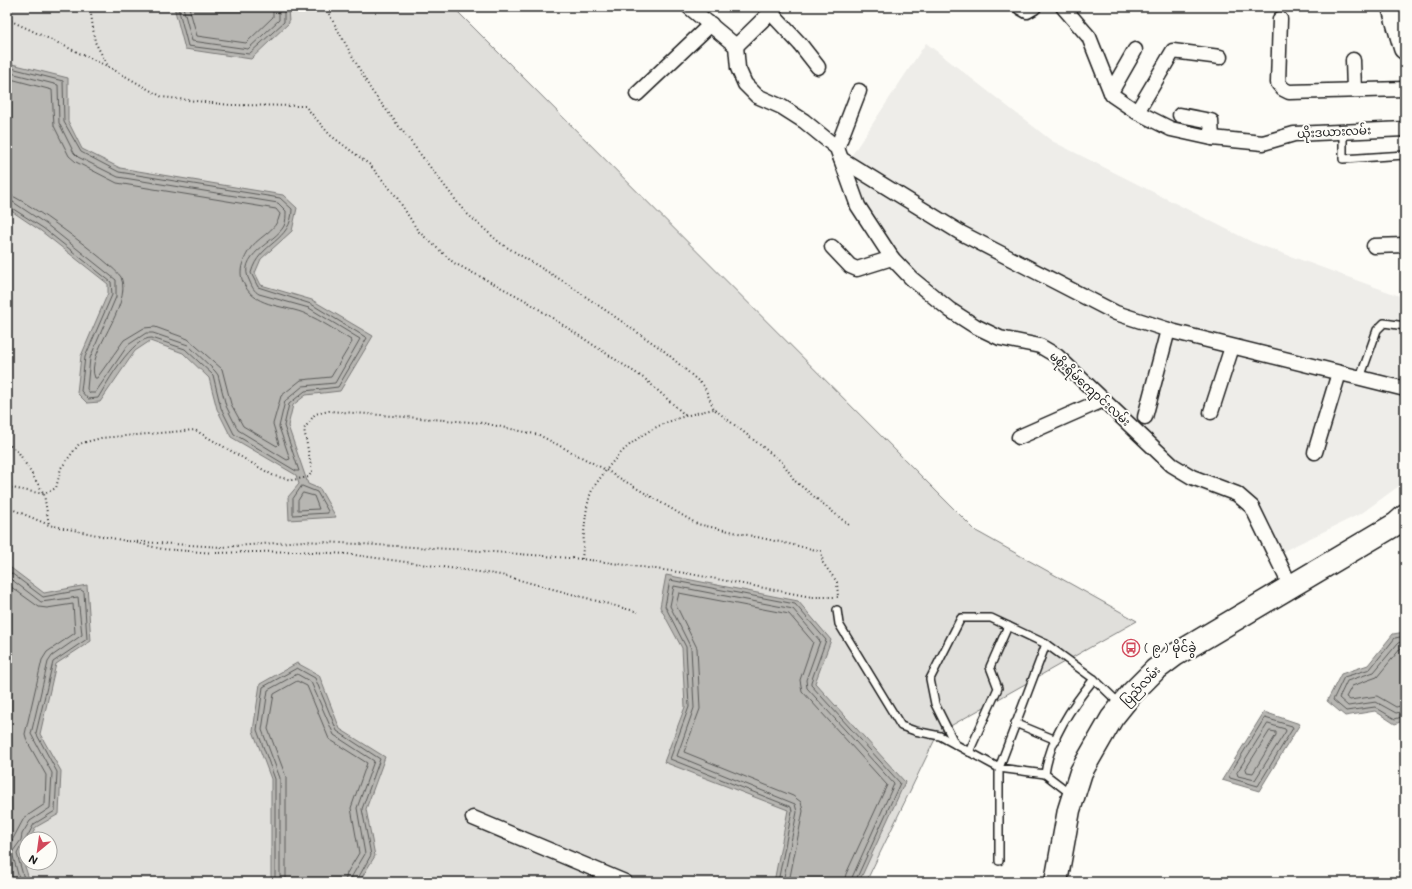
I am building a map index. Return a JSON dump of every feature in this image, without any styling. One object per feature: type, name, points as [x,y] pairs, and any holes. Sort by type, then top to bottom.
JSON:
[{"type":"highway","points":[[1393,7],[1403,37]]},
{"type":"highway","name":"ပြည်လမ်း","points":[[1056,882],[1073,795],[1090,754],[1121,706],[1155,670],[1175,654],[1396,524],[1405,516]]},
{"type":"street","points":[[689,7],[736,46],[738,68],[745,84],[757,96],[782,107],[804,121],[839,154],[961,233],[1116,313],[1168,330],[1232,347],[1405,389]]},
{"type":"street","points":[[1020,7],[1027,11],[1034,7]]},
{"type":"street","points":[[1063,7],[1089,37],[1111,92]]},
{"type":"street","points":[[736,46],[773,10],[818,67]]},
{"type":"street","points":[[1280,19],[1278,83],[1283,89],[1289,92],[1405,89]]},
{"type":"street","points":[[637,94],[711,24]]},
{"type":"street","points":[[1111,92],[1135,50]]},
{"type":"street","points":[[1137,112],[1173,51],[1220,57]]},
{"type":"street","points":[[1353,60],[1354,90]]},
{"type":"street","points":[[839,154],[858,91]]},
{"type":"street","name":"ယိုးဒယားလမ်း","points":[[1111,92],[1137,112],[1171,129],[1212,138],[1262,142],[1294,134],[1405,129]]},
{"type":"street","points":[[1180,115],[1211,121],[1212,138]]},
{"type":"street","name":"မစိုးရိမ်ကျောင်းလမ်း","points":[[839,154],[858,206],[892,258],[912,279],[950,310],[1000,338],[1040,346],[1057,356],[1172,465],[1192,477],[1237,494],[1252,508],[1292,586]]},
{"type":"street","points":[[1374,246],[1405,245]]},
{"type":"street","points":[[832,248],[850,266],[857,268],[892,258]]},
{"type":"street","points":[[1145,417],[1168,330]]},
{"type":"street","points":[[1211,412],[1232,347]]},
{"type":"street","points":[[1315,452],[1339,373]]},
{"type":"street","points":[[1019,437],[1103,400]]},
{"type":"street","points":[[473,818],[625,882]]},
{"type":"lane","points":[[1343,131],[1343,159],[1405,154]]},
{"type":"lane","points":[[1360,378],[1377,330],[1384,323],[1405,326]]},
{"type":"lane","points":[[837,610],[839,624],[901,726],[915,731],[940,736],[999,768],[1045,774],[1073,795]]},
{"type":"lane","points":[[955,744],[934,704],[930,679],[961,618],[991,618],[1046,644],[1094,678],[1121,706]]},
{"type":"lane","points":[[970,752],[998,688],[990,667],[1008,626]]},
{"type":"lane","points":[[999,860],[999,768],[1046,644]]},
{"type":"lane","points":[[1045,774],[1048,758],[1074,704],[1094,678]]},
{"type":"lane","points":[[1016,723],[1056,740]]},
{"type":"path","points":[[90,7],[95,42],[109,67]]},
{"type":"path","points":[[324,7],[371,90],[464,211],[500,243],[566,283],[662,350],[704,386],[714,409],[782,462],[795,481],[850,526]]},
{"type":"path","points":[[7,19],[109,67],[162,97],[230,105],[305,106],[330,135],[370,165],[396,196],[418,231],[454,263],[525,300],[645,379],[685,415]]},
{"type":"path","points":[[582,559],[589,498],[606,470],[624,447],[636,438],[685,415],[714,409]]},
{"type":"path","points":[[7,487],[44,494],[56,488],[61,468],[79,444],[101,438],[195,430],[274,476],[292,480],[309,477],[312,471],[304,429],[315,414],[329,411],[483,423],[539,435],[606,470],[697,524],[821,551],[823,563],[837,582],[837,610]]},
{"type":"path","points":[[7,443],[18,453],[44,494],[49,525]]},
{"type":"path","points":[[7,507],[49,525],[162,549],[215,553],[297,551],[347,554],[501,575],[638,612]]},
{"type":"path","points":[[125,541],[221,547],[304,541],[469,550],[582,559],[685,573],[811,598],[838,597]]},
{"type":"shaded area","points":[[7,7],[453,7],[976,531],[1137,621],[938,733],[866,882],[7,882]]},
{"type":"shaded area","points":[[926,43],[1052,141],[1252,242],[1405,298],[1405,481],[1362,513],[1267,559],[1247,514],[1233,503],[1193,488],[1169,474],[1055,363],[1036,352],[1002,343],[913,282],[840,173]]},
{"type":"water","points":[[174,7],[288,7],[289,23],[251,59],[185,49]]},
{"type":"water","points":[[8,63],[68,78],[68,121],[82,149],[120,168],[283,195],[297,208],[292,231],[261,259],[255,273],[261,285],[312,300],[373,336],[340,391],[306,395],[293,405],[288,426],[308,484],[320,489],[336,517],[289,520],[288,497],[299,484],[296,475],[231,437],[217,409],[209,378],[183,353],[150,341],[135,351],[100,402],[87,403],[77,393],[81,356],[108,293],[108,284],[41,231],[7,208]]},
{"type":"water","points":[[7,565],[44,593],[87,585],[91,641],[56,664],[40,734],[61,771],[59,814],[36,827],[34,831],[18,831],[18,871],[26,871],[30,882],[7,882]]},
{"type":"water","points":[[666,575],[798,601],[831,640],[815,683],[905,782],[859,882],[774,882],[788,810],[664,762],[685,707],[682,648],[660,607]]},
{"type":"water","points":[[1405,632],[1405,720],[1395,724],[1375,711],[1345,716],[1327,701],[1341,674],[1368,665],[1393,634]]},
{"type":"water","points":[[297,663],[319,675],[340,729],[385,757],[366,809],[375,856],[359,882],[272,882],[271,779],[253,731],[260,684]]},
{"type":"water","points":[[1264,712],[1300,724],[1259,791],[1222,780]]},
{"type":"place","name":"( ၉ ) မိုင်ခွဲ","points":[[1131,648]]}]
